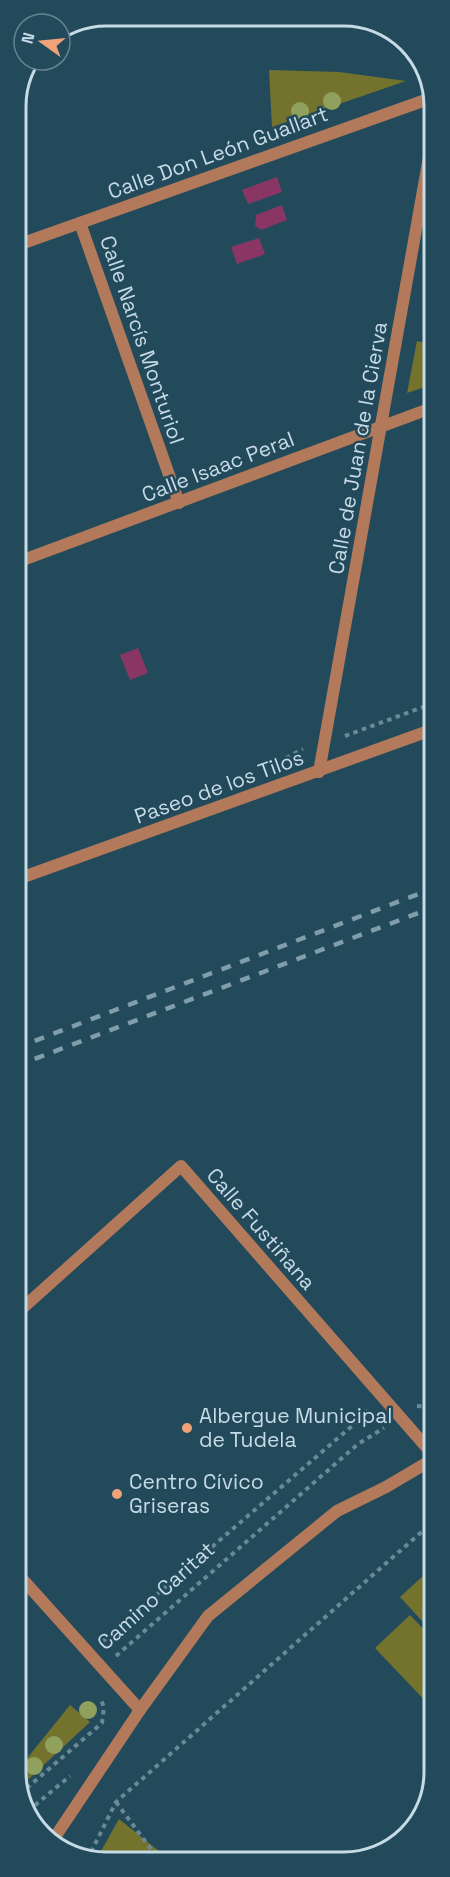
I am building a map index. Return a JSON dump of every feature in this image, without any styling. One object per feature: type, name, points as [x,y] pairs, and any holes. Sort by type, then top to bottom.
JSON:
[{"type":"street","name":"Calle Don León Guallart","points":[[26,242],[424,101]]},
{"type":"street","name":"Calle de Juan de la Cierva","points":[[319,772],[424,186]]},
{"type":"street","name":"Calle Narcís Monturiol","points":[[80,223],[179,503]]},
{"type":"street","name":"Calle Isaac Peral","points":[[26,559],[424,411]]},
{"type":"street","name":"Paseo de los Tilos","points":[[26,876],[424,733]]},
{"type":"street","name":"Calle Fustiñana","points":[[26,1305],[181,1166],[424,1445]]},
{"type":"street","points":[[56,1834],[140,1710],[208,1616],[337,1511],[386,1487],[424,1465]]},
{"type":"street","points":[[26,1583],[140,1710]]},
{"type":"path","points":[[338,738],[424,707]]},
{"type":"path","points":[[100,1643],[367,1413],[360,1404]]},
{"type":"path","points":[[415,1406],[424,1406]]},
{"type":"path","name":"Camino Caritat","points":[[110,1717],[110,1709],[100,1683],[105,1671],[118,1655],[358,1444],[376,1432],[404,1422]]},
{"type":"path","points":[[92,1850],[116,1802],[424,1530]]},
{"type":"path","points":[[27,1788],[102,1723],[104,1707],[99,1693]]},
{"type":"path","points":[[34,1806],[77,1770]]},
{"type":"path","points":[[116,1802],[153,1852]]},
{"type":"shaded area","points":[[269,70],[339,72],[406,81],[272,127]]},
{"type":"shaded area","points":[[277,177],[282,192],[248,204],[242,190]]},
{"type":"shaded area","points":[[282,205],[287,220],[261,230],[255,226],[256,215]]},
{"type":"shaded area","points":[[259,238],[265,254],[237,264],[231,247]]},
{"type":"shaded area","points":[[417,341],[424,343],[424,387],[407,393]]},
{"type":"shaded area","points":[[138,648],[148,673],[130,680],[120,655]]},
{"type":"shaded area","points":[[424,1575],[424,1623],[400,1597]]},
{"type":"shaded area","points":[[410,1615],[424,1630],[424,1700],[375,1648]]},
{"type":"shaded area","points":[[70,1705],[90,1722],[26,1781],[26,1760]]},
{"type":"shaded area","points":[[119,1819],[160,1852],[105,1852],[101,1851]]},
{"type":"railway","points":[[26,1044],[424,892]]},
{"type":"railway","points":[[26,1062],[424,911]]},
{"type":"place","name":"Albergue Municipal de Tudela","points":[[187,1428]]},
{"type":"place","name":"Centro Cívico Griseras","points":[[117,1494]]}]
